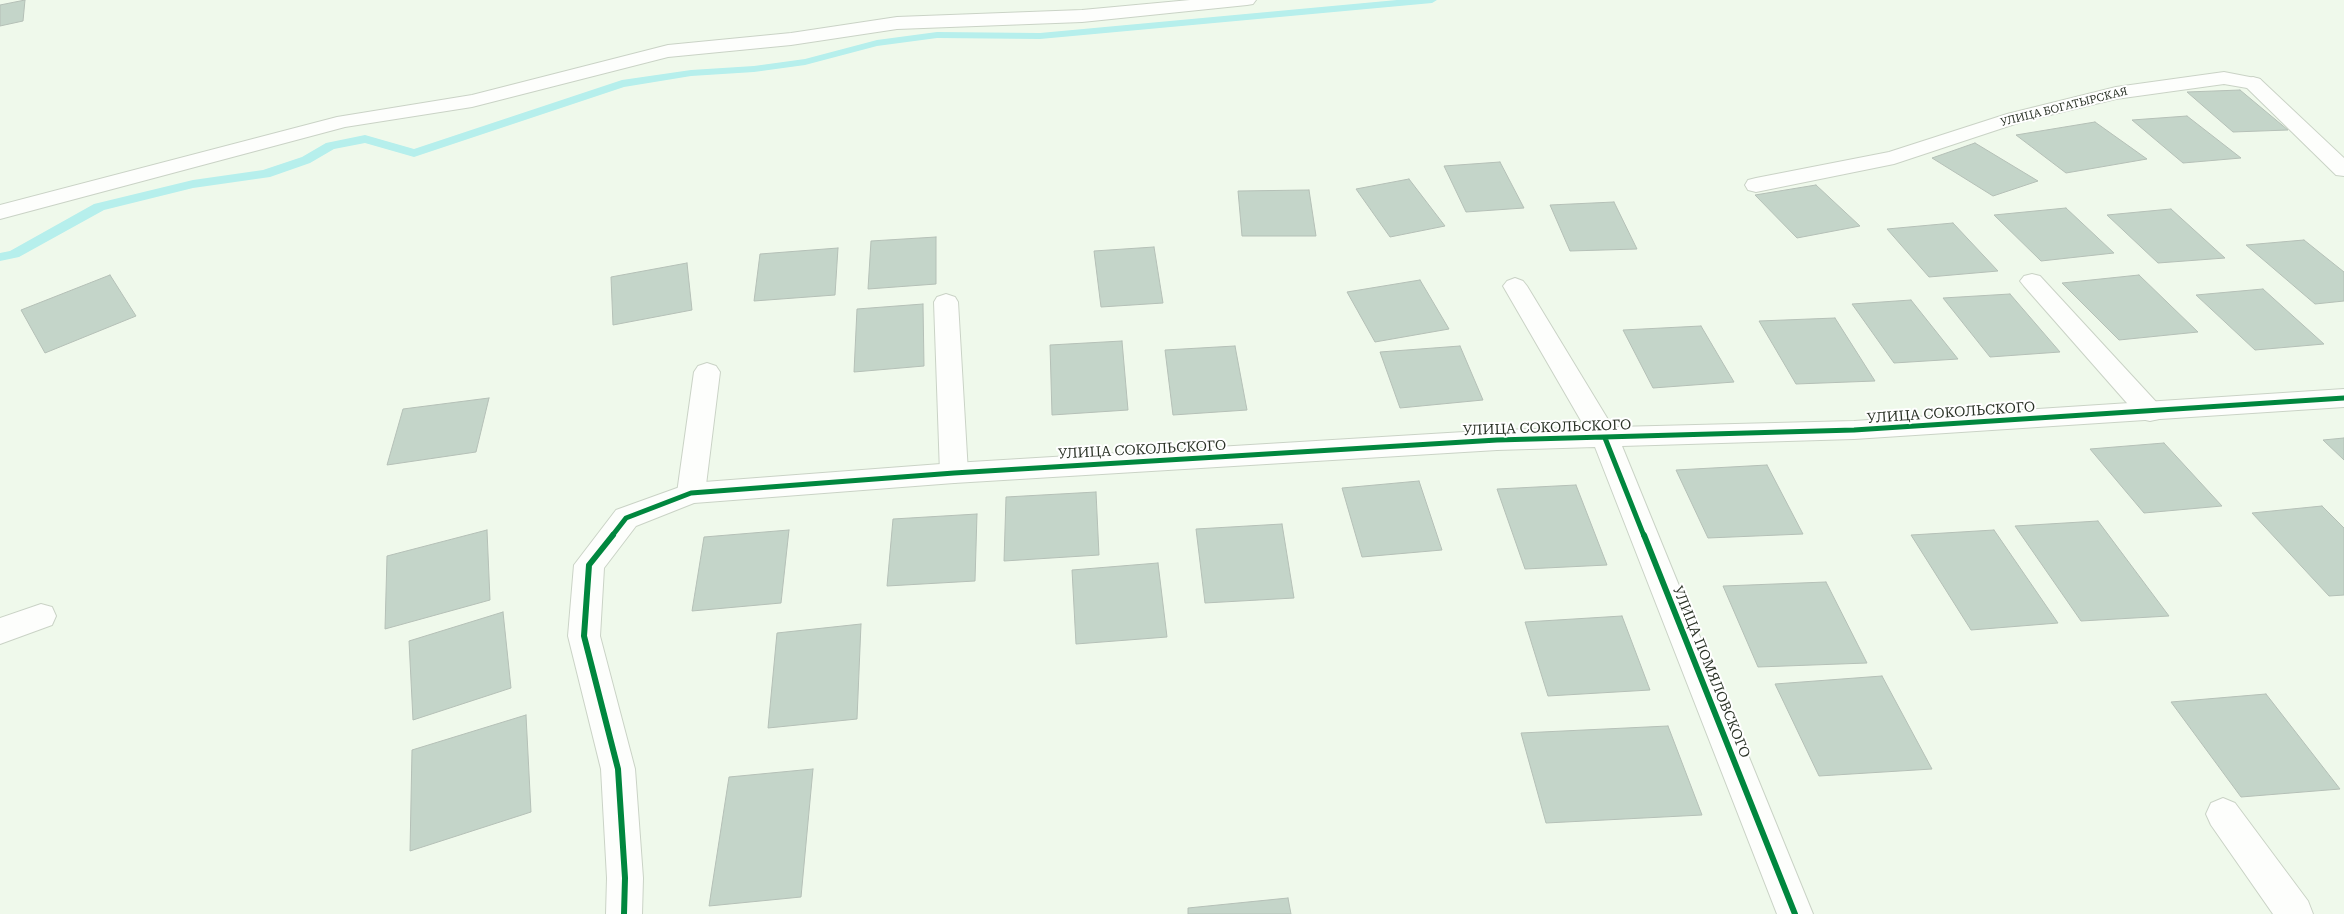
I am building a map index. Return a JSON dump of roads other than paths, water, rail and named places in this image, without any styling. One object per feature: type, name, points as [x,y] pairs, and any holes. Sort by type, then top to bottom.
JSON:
[{"type":"street","points":[[0,212],[344,121],[472,101],[668,51],[791,39],[897,23],[990,21],[1073,16],[1248,0]]},
{"type":"street","name":"УЛИЦА БОГАТЫРСКАЯ","points":[[1756,185],[1894,158],[2014,118],[2116,93],[2224,78],[2253,83],[2344,170]]},
{"type":"street","points":[[2032,281],[2150,412]]},
{"type":"street","name":"УЛИЦА ПОМЯЛОВСКОГО","points":[[1515,286],[1605,438],[1795,914]]},
{"type":"street","points":[[946,302],[954,473]]},
{"type":"street","points":[[691,493],[708,372]]},
{"type":"street","name":"УЛИЦА СОКОЛЬСКОГО","points":[[624,914],[625,878],[618,769],[584,636],[589,565],[626,518],[691,493],[954,473],[1497,440],[1854,430],[2344,398]]},
{"type":"street","points":[[0,631],[41,616]]},
{"type":"street","points":[[2223,814],[2295,914]]},
{"type":"waterway","points":[[0,257],[14,254],[99,207],[193,184],[265,174],[306,160],[330,146],[365,139],[414,153],[622,84],[691,73],[754,69],[805,62],[877,43],[937,35],[1040,36],[1432,0]]}]
